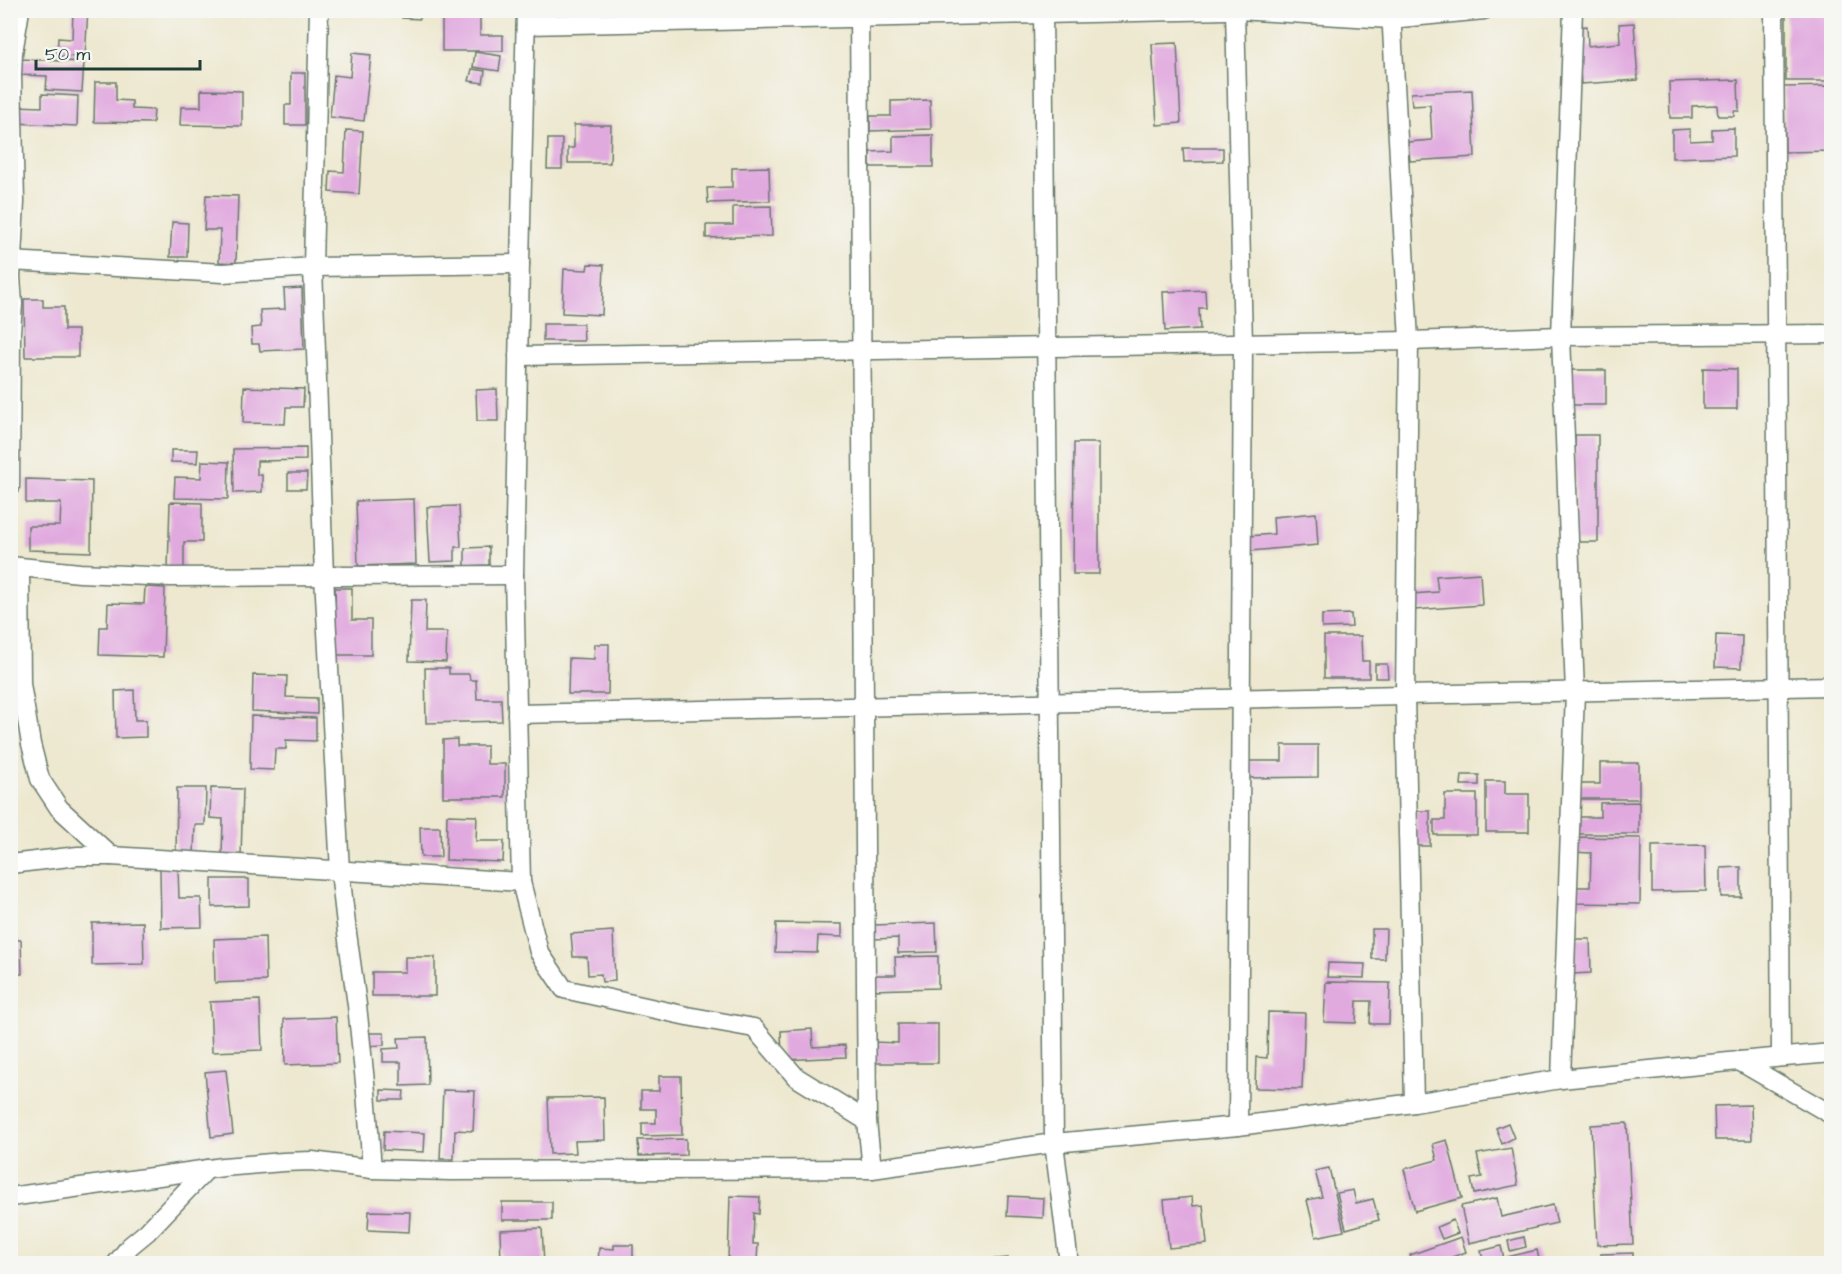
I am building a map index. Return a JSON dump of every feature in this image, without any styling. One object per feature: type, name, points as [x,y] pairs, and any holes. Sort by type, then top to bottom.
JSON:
[{"type":"street","points":[[10,488],[13,304],[11,277],[15,202],[13,53],[20,10]]},
{"type":"street","points":[[319,10],[313,267],[324,576],[340,871],[358,1016],[372,1169]]},
{"type":"street","points":[[867,1121],[796,1077],[754,1028],[564,989],[538,952],[521,882],[514,575],[527,18],[1227,10]]},
{"type":"street","points":[[1238,1126],[1243,344],[1236,10],[1390,15],[1484,10]]},
{"type":"street","points":[[1561,1079],[1575,692],[1561,336],[1573,10]]},
{"type":"street","points":[[1774,10],[1781,1057]]},
{"type":"street","points":[[1043,12],[1054,1143],[1070,1263]]},
{"type":"street","points":[[859,14],[867,1121],[872,1169]]},
{"type":"street","points":[[1390,15],[1409,341],[1405,696],[1414,1103]]},
{"type":"street","points":[[12,261],[223,273],[313,267],[520,264]]},
{"type":"street","points":[[518,356],[1409,341],[1561,336],[1832,334]]},
{"type":"street","points":[[111,856],[59,808],[40,779],[21,684],[15,567],[80,573],[171,577],[514,575]]},
{"type":"street","points":[[518,714],[1832,686]]},
{"type":"street","points":[[10,864],[78,856],[111,856],[521,882]]},
{"type":"street","points":[[10,1197],[207,1169],[312,1161],[372,1169],[450,1171],[872,1169],[1054,1143],[1238,1126],[1414,1103],[1561,1079],[1832,1053]]},
{"type":"street","points":[[1739,1061],[1832,1115]]},
{"type":"street","points":[[116,1263],[207,1169]]},
{"type":"building","points":[[73,10],[88,10],[85,57],[57,56],[58,38],[72,39]]},
{"type":"building","points":[[402,10],[420,10],[420,19],[402,18]]},
{"type":"building","points":[[1786,13],[1832,13],[1832,81],[1786,81]]},
{"type":"building","points":[[442,18],[480,18],[480,35],[503,35],[503,51],[442,51]]},
{"type":"building","points":[[1634,23],[1638,80],[1581,84],[1577,27],[1587,26],[1588,46],[1620,43],[1619,24]]},
{"type":"building","points":[[1177,43],[1181,123],[1157,125],[1152,44]]},
{"type":"building","points":[[475,52],[501,56],[499,71],[473,67]]},
{"type":"building","points":[[352,53],[371,55],[364,121],[330,117],[334,75],[350,77]]},
{"type":"building","points":[[20,59],[84,62],[82,92],[46,90],[47,76],[20,75]]},
{"type":"building","points":[[472,69],[485,71],[483,83],[469,81]]},
{"type":"building","points":[[291,73],[305,73],[305,125],[285,125],[285,105],[291,105]]},
{"type":"building","points":[[1738,80],[1739,111],[1734,111],[1734,116],[1718,116],[1717,105],[1692,106],[1692,118],[1670,118],[1669,82]]},
{"type":"building","points":[[95,82],[116,82],[116,100],[132,101],[132,109],[154,110],[153,123],[94,122]]},
{"type":"building","points":[[1832,86],[1832,151],[1785,152],[1784,87]]},
{"type":"building","points":[[201,90],[242,91],[242,126],[180,125],[181,107],[201,107]]},
{"type":"building","points":[[1472,90],[1475,157],[1410,161],[1408,142],[1432,140],[1430,105],[1412,106],[1411,93]]},
{"type":"building","points":[[42,94],[78,96],[77,126],[14,123],[15,106],[42,107]]},
{"type":"building","points":[[930,100],[931,129],[870,131],[870,116],[891,116],[891,101]]},
{"type":"building","points":[[574,125],[611,125],[610,163],[568,163],[568,148],[574,148]]},
{"type":"building","points":[[1734,128],[1734,156],[1672,158],[1672,130],[1690,129],[1690,141],[1712,140],[1712,129]]},
{"type":"building","points":[[346,130],[363,131],[359,194],[329,192],[330,171],[344,172]]},
{"type":"building","points":[[933,135],[933,167],[870,167],[870,152],[893,151],[893,136]]},
{"type":"building","points":[[548,139],[562,139],[562,169],[547,169]]},
{"type":"building","points":[[1183,148],[1223,148],[1223,161],[1184,162]]},
{"type":"building","points":[[769,167],[770,201],[708,203],[707,188],[732,187],[732,168]]},
{"type":"building","points":[[206,195],[238,196],[236,263],[219,262],[220,230],[204,230]]},
{"type":"building","points":[[771,206],[772,236],[706,238],[706,225],[733,225],[733,207]]},
{"type":"building","points":[[172,222],[188,223],[187,257],[170,257]]},
{"type":"building","points":[[588,264],[604,265],[602,315],[562,313],[564,269],[587,270]]},
{"type":"building","points":[[302,288],[304,349],[260,351],[259,344],[252,344],[251,328],[261,327],[260,310],[285,309],[284,289]]},
{"type":"building","points":[[1205,290],[1206,308],[1199,308],[1200,329],[1165,331],[1163,292]]},
{"type":"building","points":[[24,299],[43,299],[43,307],[64,307],[64,330],[78,330],[78,357],[25,357]]},
{"type":"building","points":[[543,324],[583,324],[584,341],[543,341]]},
{"type":"building","points":[[1703,368],[1737,369],[1737,409],[1703,409]]},
{"type":"building","points":[[1572,370],[1606,370],[1606,405],[1572,405]]},
{"type":"building","points":[[244,387],[304,389],[303,407],[286,407],[285,424],[243,423]]},
{"type":"building","points":[[497,389],[498,421],[477,421],[476,390]]},
{"type":"building","points":[[1575,435],[1598,435],[1598,542],[1576,542]]},
{"type":"building","points":[[1074,443],[1099,443],[1099,574],[1073,574]]},
{"type":"building","points":[[306,448],[306,460],[257,461],[257,475],[262,475],[262,492],[234,493],[233,449]]},
{"type":"building","points":[[171,450],[198,450],[197,463],[171,462]]},
{"type":"building","points":[[202,461],[229,462],[228,499],[174,498],[175,477],[201,478]]},
{"type":"building","points":[[288,473],[307,473],[306,489],[288,489]]},
{"type":"building","points":[[26,479],[92,481],[91,552],[28,550],[28,526],[60,526],[61,503],[26,503]]},
{"type":"building","points":[[414,499],[416,564],[358,566],[356,501]]},
{"type":"building","points":[[170,502],[202,503],[202,542],[184,542],[184,570],[168,569]]},
{"type":"building","points":[[459,506],[461,547],[455,547],[455,561],[430,562],[427,507]]},
{"type":"building","points":[[1316,513],[1318,545],[1250,551],[1248,536],[1274,534],[1273,517]]},
{"type":"building","points":[[489,547],[489,565],[465,566],[465,548]]},
{"type":"building","points":[[1480,573],[1482,605],[1414,610],[1412,594],[1438,592],[1436,576]]},
{"type":"building","points":[[145,587],[165,588],[163,657],[99,655],[100,627],[107,627],[108,603],[144,604]]},
{"type":"building","points":[[335,588],[352,588],[352,620],[371,620],[371,655],[336,655]]},
{"type":"building","points":[[411,600],[426,600],[425,632],[447,632],[446,662],[409,661]]},
{"type":"building","points":[[1351,614],[1352,627],[1322,628],[1322,615]]},
{"type":"building","points":[[1716,635],[1742,636],[1741,668],[1715,667]]},
{"type":"building","points":[[1324,636],[1361,636],[1362,661],[1369,661],[1369,678],[1324,678]]},
{"type":"building","points":[[595,644],[609,644],[608,694],[568,694],[569,658],[594,659]]},
{"type":"building","points":[[1375,664],[1387,664],[1388,678],[1375,678]]},
{"type":"building","points":[[425,668],[449,668],[449,674],[469,674],[470,680],[476,680],[477,699],[501,699],[502,721],[426,723]]},
{"type":"building","points":[[253,675],[287,676],[286,697],[317,698],[317,714],[252,711]]},
{"type":"building","points":[[134,690],[135,720],[146,720],[146,737],[116,738],[115,691]]},
{"type":"building","points":[[251,716],[316,718],[316,741],[286,740],[286,749],[275,749],[274,770],[250,769]]},
{"type":"building","points":[[457,739],[457,746],[487,746],[487,764],[505,764],[505,797],[443,797],[443,740]]},
{"type":"building","points":[[1282,745],[1318,745],[1318,777],[1249,778],[1248,761],[1282,761]]},
{"type":"building","points":[[1600,763],[1639,763],[1639,799],[1574,799],[1574,784],[1600,784]]},
{"type":"building","points":[[1462,775],[1479,775],[1479,785],[1461,785]]},
{"type":"building","points":[[1486,781],[1505,781],[1505,794],[1529,794],[1529,832],[1486,832]]},
{"type":"building","points":[[177,788],[206,788],[205,825],[195,825],[194,855],[176,855]]},
{"type":"building","points":[[211,788],[243,789],[241,857],[222,856],[223,819],[210,818]]},
{"type":"building","points":[[1445,794],[1477,794],[1477,835],[1434,835],[1434,820],[1445,820]]},
{"type":"building","points":[[1639,802],[1639,834],[1572,834],[1572,817],[1600,817],[1600,803]]},
{"type":"building","points":[[1416,811],[1430,811],[1430,846],[1416,846]]},
{"type":"building","points":[[447,815],[477,816],[476,841],[504,841],[503,862],[446,860]]},
{"type":"building","points":[[420,827],[440,827],[441,857],[421,857]]},
{"type":"building","points":[[1571,837],[1641,838],[1640,904],[1570,903],[1571,887],[1590,887],[1591,853],[1571,852]]},
{"type":"building","points":[[1705,845],[1706,891],[1652,892],[1652,846]]},
{"type":"building","points":[[1741,867],[1741,897],[1721,897],[1721,868]]},
{"type":"building","points":[[160,868],[178,868],[179,898],[201,898],[202,927],[161,928]]},
{"type":"building","points":[[212,879],[249,879],[249,906],[212,907]]},
{"type":"building","points":[[143,922],[144,964],[92,965],[92,923]]},
{"type":"building","points":[[776,923],[842,924],[842,937],[818,936],[817,953],[775,952]]},
{"type":"building","points":[[936,923],[937,952],[898,953],[898,938],[874,939],[873,925]]},
{"type":"building","points":[[1372,929],[1386,929],[1385,959],[1372,959]]},
{"type":"building","points":[[613,931],[615,981],[602,982],[601,974],[588,975],[587,957],[573,957],[571,934]]},
{"type":"building","points":[[265,937],[266,981],[215,983],[214,939]]},
{"type":"building","points":[[1570,939],[1590,939],[1591,973],[1571,974]]},
{"type":"building","points":[[10,940],[21,940],[22,974],[14,974],[15,991],[10,991]]},
{"type":"building","points":[[938,956],[938,988],[872,990],[871,975],[896,975],[895,957]]},
{"type":"building","points":[[405,957],[435,957],[435,996],[372,996],[372,972],[405,972]]},
{"type":"building","points":[[1328,963],[1365,964],[1364,978],[1327,977]]},
{"type":"building","points":[[1326,982],[1390,983],[1389,1024],[1370,1024],[1371,1001],[1357,1001],[1356,1023],[1324,1022]]},
{"type":"building","points":[[260,1000],[262,1050],[212,1052],[210,1002]]},
{"type":"building","points":[[1268,1012],[1305,1013],[1302,1089],[1255,1088],[1256,1057],[1267,1058]]},
{"type":"building","points":[[336,1017],[338,1063],[285,1065],[284,1019]]},
{"type":"building","points":[[898,1024],[938,1024],[938,1063],[873,1063],[873,1042],[898,1043]]},
{"type":"building","points":[[812,1029],[813,1047],[845,1045],[846,1057],[782,1060],[781,1031]]},
{"type":"building","points":[[366,1033],[384,1033],[384,1045],[366,1046]]},
{"type":"building","points":[[427,1037],[428,1085],[401,1086],[401,1062],[383,1062],[383,1049],[399,1048],[398,1038]]},
{"type":"building","points":[[226,1070],[233,1134],[211,1137],[205,1072]]},
{"type":"building","points":[[659,1076],[681,1076],[682,1135],[642,1136],[642,1123],[656,1123],[656,1109],[641,1109],[641,1091],[659,1091]]},
{"type":"building","points":[[381,1090],[404,1091],[403,1100],[381,1100]]},
{"type":"building","points":[[443,1090],[475,1091],[473,1131],[455,1130],[454,1159],[440,1159]]},
{"type":"building","points":[[604,1097],[605,1140],[575,1141],[576,1153],[550,1154],[548,1098]]},
{"type":"building","points":[[1751,1105],[1752,1140],[1715,1140],[1714,1106]]},
{"type":"building","points":[[1508,1123],[1514,1138],[1502,1144],[1496,1128]]},
{"type":"building","points":[[1627,1123],[1633,1244],[1597,1245],[1591,1125]]},
{"type":"building","points":[[384,1131],[425,1133],[424,1152],[383,1150]]},
{"type":"building","points":[[686,1139],[686,1155],[639,1156],[638,1140]]},
{"type":"building","points":[[1447,1140],[1462,1198],[1415,1211],[1404,1169],[1437,1160],[1433,1144]]},
{"type":"building","points":[[1511,1148],[1518,1185],[1474,1194],[1471,1179],[1482,1177],[1477,1154]]},
{"type":"building","points":[[1329,1168],[1344,1231],[1316,1237],[1307,1200],[1322,1197],[1315,1171]]},
{"type":"building","points":[[1353,1190],[1356,1203],[1373,1199],[1379,1220],[1346,1229],[1337,1193]]},
{"type":"building","points":[[730,1196],[760,1197],[759,1214],[754,1213],[753,1244],[758,1244],[757,1261],[728,1260]]},
{"type":"building","points":[[1008,1196],[1044,1198],[1043,1218],[1007,1216]]},
{"type":"building","points":[[1192,1197],[1193,1206],[1203,1205],[1207,1244],[1169,1248],[1164,1200]]},
{"type":"building","points":[[1497,1198],[1501,1217],[1553,1205],[1557,1223],[1469,1243],[1461,1206]]},
{"type":"building","points":[[502,1202],[552,1202],[552,1220],[502,1220]]},
{"type":"building","points":[[369,1211],[410,1212],[409,1232],[368,1230]]},
{"type":"building","points":[[1453,1220],[1458,1233],[1442,1239],[1437,1227]]},
{"type":"building","points":[[542,1228],[544,1264],[501,1264],[500,1230]]},
{"type":"building","points":[[1461,1237],[1466,1252],[1433,1264],[1413,1264],[1410,1255]]},
{"type":"building","points":[[1524,1237],[1526,1247],[1510,1251],[1508,1241]]},
{"type":"building","points":[[614,1245],[633,1245],[633,1264],[598,1264],[599,1248],[614,1249]]},
{"type":"building","points":[[1501,1246],[1505,1264],[1484,1264],[1481,1251]]},
{"type":"building","points":[[1537,1250],[1540,1264],[1509,1264],[1507,1257]]},
{"type":"building","points":[[1633,1253],[1633,1264],[1601,1264],[1601,1254]]},
{"type":"building","points":[[1008,1258],[1008,1264],[973,1264],[972,1261]]}]
